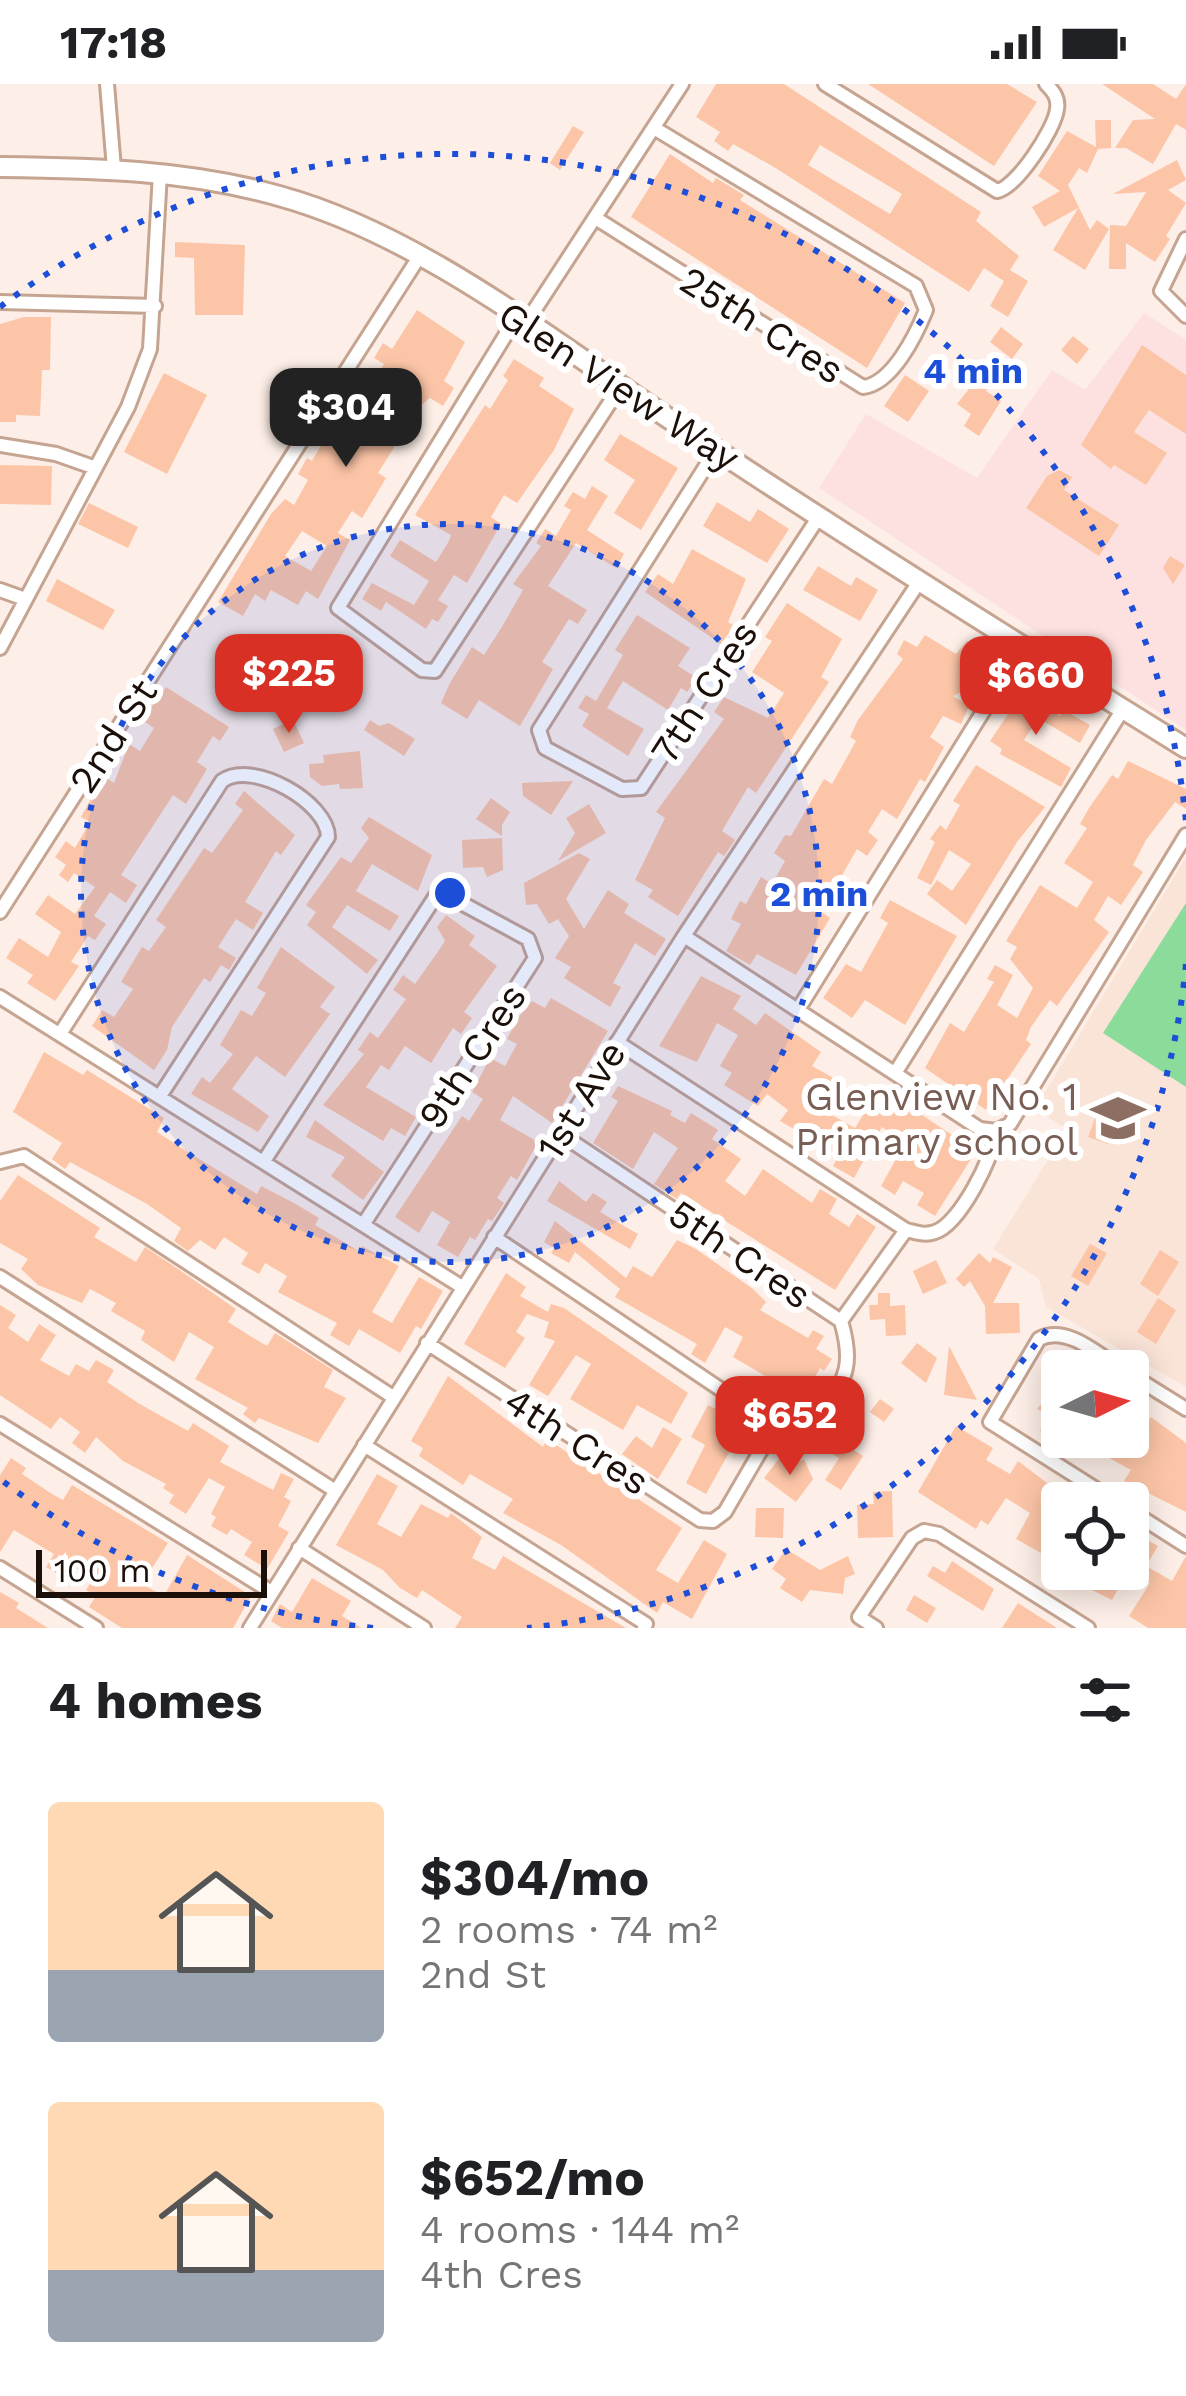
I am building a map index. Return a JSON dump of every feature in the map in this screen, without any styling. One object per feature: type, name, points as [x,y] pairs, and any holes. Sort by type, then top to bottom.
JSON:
[{"type":"street","points":[[107,84],[114,169]]},
{"type":"street","points":[[620,387],[435,671],[422,670],[340,614],[340,601],[682,84]]},
{"type":"street","points":[[825,84],[997,191],[1014,185],[1056,116],[1057,99],[1046,84]]},
{"type":"street","name":"25th Cres","points":[[597,219],[863,387],[883,380],[921,321],[926,310],[916,286],[655,128]]},
{"type":"street","name":"Glen View Way","points":[[0,167],[160,173],[282,196],[360,225],[521,321],[1186,748]]},
{"type":"street","points":[[0,648],[143,369],[155,306],[160,173]]},
{"type":"street","points":[[1186,239],[1161,284],[1165,300],[1186,316]]},
{"type":"street","name":"2nd St","points":[[0,911],[419,257]]},
{"type":"street","points":[[0,302],[155,306]]},
{"type":"street","points":[[0,445],[56,454],[93,467]]},
{"type":"street","name":"7th Cres","points":[[716,450],[539,730],[545,748],[622,789],[641,788],[820,514]]},
{"type":"street","name":"1st Ave","points":[[250,1628],[684,936],[922,578]]},
{"type":"street","points":[[0,590],[25,599]]},
{"type":"street","points":[[799,1008],[1025,644]]},
{"type":"street","points":[[897,1070],[1123,709]]},
{"type":"street","points":[[61,1034],[222,782],[236,771],[254,772],[318,810],[328,822],[328,836],[160,1096]]},
{"type":"street","points":[[617,1042],[905,1229],[926,1234],[942,1230],[986,1169],[1003,1128],[1186,835]]},
{"type":"street","name":"9th Cres","points":[[264,1160],[439,891],[528,939],[535,958],[363,1225]]},
{"type":"street","points":[[684,936],[897,1070],[980,1129],[1003,1128]]},
{"type":"street","points":[[0,997],[462,1287]]},
{"type":"street","name":"5th Cres","points":[[560,1133],[841,1321],[905,1229]]},
{"type":"street","points":[[0,1162],[24,1156],[393,1397]]},
{"type":"street","points":[[494,1237],[775,1426],[816,1424],[849,1371],[851,1355],[841,1321]]},
{"type":"street","points":[[0,1277],[334,1490]]},
{"type":"street","points":[[1041,1454],[990,1422],[1039,1339],[1050,1333],[1064,1334],[1090,1350]]},
{"type":"street","name":"4th Cres","points":[[427,1342],[700,1520],[713,1521],[724,1512],[775,1426]]},
{"type":"street","points":[[1149,1386],[1186,1409]]},
{"type":"street","points":[[0,1424],[270,1591]]},
{"type":"street","points":[[364,1445],[646,1624],[644,1628]]},
{"type":"street","points":[[1047,1458],[1085,1482]]},
{"type":"street","points":[[1149,1522],[1186,1546]]},
{"type":"street","points":[[876,1628],[859,1617],[912,1538],[924,1531],[939,1534],[1088,1628]]},
{"type":"street","points":[[299,1548],[424,1628]]},
{"type":"street","points":[[0,1568],[96,1628]]},
{"type":"shaded area","points":[[1144,313],[1186,340],[1186,730],[819,488],[866,414],[977,478],[1052,370],[1085,390]]},
{"type":"shaded area","name":"Glenview No. 1 Primary school","points":[[1186,857],[1186,1387],[1149,1366],[1149,1350],[1121,1350],[1046,1307],[1039,1279],[993,1249],[1067,1129],[1035,1109]]},
{"type":"green space","points":[[1186,903],[1186,1087],[1103,1033]]},
{"type":"building","points":[[716,84],[784,84],[981,212],[976,221],[1019,256],[1010,270],[1028,281],[1008,317],[990,306],[1004,281],[984,268],[969,292],[774,167],[733,144],[728,151],[714,141],[720,132],[696,117]],"holes":[[[820,145],[902,194],[890,214],[808,165]]]},
{"type":"building","points":[[868,84],[1007,84],[1037,102],[994,166]]},
{"type":"building","points":[[1102,84],[1153,84],[1176,99],[1186,84],[1186,130],[1176,124],[1153,164],[1126,148],[1115,148],[1133,120],[1155,119]]},
{"type":"building","points":[[1095,120],[1111,120],[1111,148],[1098,149],[1087,173],[1079,168],[1068,185],[1090,230],[1097,220],[1109,229],[1085,270],[1053,250],[1078,208],[1044,227],[1032,207],[1060,191],[1038,176],[1067,131],[1096,147]]},
{"type":"building","points":[[573,126],[584,132],[560,170],[550,163]]},
{"type":"building","points":[[670,154],[713,183],[716,178],[744,195],[740,200],[905,303],[867,368],[631,217]]},
{"type":"building","points":[[1177,160],[1186,180],[1168,190],[1186,203],[1166,236],[1170,239],[1155,262],[1126,243],[1126,269],[1109,269],[1110,225],[1126,226],[1146,192],[1113,194]]},
{"type":"building","points":[[175,242],[245,245],[243,315],[195,315],[194,258],[175,257]]},
{"type":"building","points":[[417,310],[465,342],[444,381],[454,388],[443,406],[430,398],[420,406],[378,473],[386,478],[362,518],[352,511],[338,533],[350,540],[318,599],[306,591],[298,605],[271,590],[265,601],[255,594],[243,616],[218,602],[271,514],[285,499],[294,505],[308,480],[298,474],[307,458],[312,461],[323,442],[330,446],[342,421],[335,408],[342,397],[347,401],[359,382],[370,389],[384,364],[374,358],[383,343],[392,349]],"holes":[[[302,531],[327,546],[311,571],[285,556]]]},
{"type":"building","points":[[24,317],[51,317],[50,370],[42,370],[40,416],[16,415],[16,422],[0,422],[0,324]]},
{"type":"building","points":[[1001,327],[1023,344],[1012,359],[990,342]]},
{"type":"building","points":[[1073,336],[1089,349],[1077,364],[1061,350]]},
{"type":"building","points":[[1142,345],[1186,375],[1186,434],[1149,410],[1134,432],[1167,453],[1146,485],[1114,465],[1111,469],[1081,445]]},
{"type":"building","points":[[514,359],[544,378],[539,386],[574,409],[554,450],[517,503],[504,495],[491,517],[501,524],[467,583],[454,575],[438,600],[448,606],[438,622],[432,619],[426,629],[386,602],[381,611],[362,599],[372,583],[414,605],[429,581],[390,556],[400,540],[436,562],[451,535],[415,515],[485,405],[490,409],[508,380],[503,376]]},
{"type":"building","points":[[164,373],[207,395],[167,474],[124,452]]},
{"type":"building","points":[[905,375],[929,391],[908,422],[884,406]]},
{"type":"building","points":[[980,375],[991,382],[986,391],[1001,401],[979,436],[964,426],[971,414],[957,404]]},
{"type":"building","points":[[620,434],[678,468],[641,530],[614,513],[635,480],[604,460]]},
{"type":"building","points":[[0,465],[52,466],[51,505],[0,504]]},
{"type":"building","points":[[1059,470],[1072,477],[1064,490],[1119,525],[1099,556],[1026,508],[1047,476]]},
{"type":"building","points":[[592,486],[608,496],[587,530],[624,554],[616,568],[576,543],[548,586],[587,610],[578,624],[569,619],[542,662],[553,669],[520,726],[479,700],[467,719],[441,703],[450,683],[472,647],[484,655],[503,625],[523,590],[513,584],[541,546],[536,543],[545,529],[556,536],[571,510],[564,506],[573,492],[585,499]]},
{"type":"building","points":[[717,502],[750,522],[758,509],[789,529],[767,563],[703,526]]},
{"type":"building","points":[[89,503],[138,527],[128,548],[78,524]]},
{"type":"building","points":[[692,549],[746,579],[728,622],[734,626],[721,644],[645,592],[658,574],[673,584]]},
{"type":"building","points":[[1170,556],[1185,565],[1173,584],[1163,568]]},
{"type":"building","points":[[818,566],[851,586],[856,577],[878,590],[860,621],[803,590]]},
{"type":"building","points":[[57,579],[115,610],[103,630],[46,601]]},
{"type":"building","points":[[787,603],[842,639],[821,677],[829,682],[756,793],[748,787],[722,831],[735,840],[724,856],[718,852],[678,916],[648,897],[653,890],[635,880],[665,818],[656,812],[724,719],[714,712],[724,697],[768,718],[784,693],[752,672],[772,641],[765,637]]},
{"type":"building","points":[[637,615],[690,648],[678,666],[697,678],[687,692],[681,688],[668,710],[623,681],[607,708],[644,729],[628,756],[582,726],[589,714],[578,708],[586,695],[596,701],[623,655],[615,650]]},
{"type":"building","points":[[925,635],[956,654],[967,641],[991,653],[977,684],[953,696],[969,706],[961,724],[943,716],[930,737],[944,747],[925,782],[920,779],[897,819],[882,809],[868,832],[878,840],[867,856],[857,849],[821,912],[830,918],[796,975],[757,954],[750,965],[726,951],[741,924],[731,919],[740,901],[746,904],[761,877],[772,884],[785,861],[774,853],[785,835],[791,836],[824,779],[832,784],[856,741],[850,737],[858,720],[903,659],[897,654],[904,640],[917,647]]},
{"type":"building","points":[[351,643],[346,679],[332,680],[331,655],[338,655],[337,644]]},
{"type":"building","points":[[287,672],[308,684],[294,706],[274,693]]},
{"type":"building","points":[[166,687],[229,727],[220,741],[213,736],[197,762],[207,769],[186,804],[173,795],[121,875],[137,885],[126,903],[110,892],[94,916],[106,924],[95,940],[88,936],[71,962],[79,966],[55,1001],[27,983],[33,975],[6,958],[19,938],[48,957],[61,932],[35,914],[48,895],[75,914],[95,887],[74,873],[68,882],[59,875],[66,865],[55,857],[66,841],[75,848],[90,822],[81,817],[103,776],[114,783],[129,744],[140,751],[154,728],[142,720]]},
{"type":"building","points":[[1023,692],[1060,716],[1063,710],[1090,725],[1080,743],[1038,718],[1024,740],[1071,768],[1061,787],[1000,754],[1002,749],[990,741]]},
{"type":"building","points":[[293,720],[304,743],[284,752],[273,729]]},
{"type":"building","points":[[370,720],[379,726],[389,723],[415,739],[404,756],[364,730]]},
{"type":"building","points":[[360,751],[363,788],[322,786],[310,777],[309,764],[324,763],[323,755]]},
{"type":"building","points":[[1128,761],[1186,789],[1186,809],[1175,802],[1146,840],[1133,865],[1143,872],[1121,905],[1108,896],[1094,920],[1109,932],[1057,1006],[1050,1000],[1031,1027],[1026,1040],[1031,1044],[1000,1090],[995,1087],[986,1110],[925,1068],[950,1023],[964,1032],[994,982],[987,979],[995,965],[1013,975],[997,1005],[1017,1018],[1033,988],[1010,959],[1017,947],[1006,941],[1040,885],[1077,908],[1093,882],[1064,863],[1087,828],[1080,824],[1089,808],[1112,775],[1118,779]]},
{"type":"building","points":[[976,765],[1045,807],[1017,842],[966,925],[927,894],[937,880],[952,891],[971,864],[949,850],[931,885],[917,878],[935,842],[930,839],[940,825],[946,830],[960,805],[953,801]]},
{"type":"building","points":[[573,781],[551,815],[523,796],[522,783]]},
{"type":"building","points":[[244,791],[295,835],[281,855],[276,851],[245,902],[263,913],[253,930],[236,919],[218,947],[236,958],[229,970],[221,965],[210,982],[204,978],[172,1027],[167,1050],[154,1070],[92,1026],[102,1010],[114,1017],[133,989],[121,982],[142,947],[149,951],[166,927],[156,920],[204,848],[212,853],[243,810],[235,804]]},
{"type":"building","points":[[491,798],[510,812],[502,836],[476,819]]},
{"type":"building","points":[[589,804],[606,833],[558,861],[575,833],[566,818]]},
{"type":"building","points":[[369,817],[432,855],[418,891],[372,864],[356,891],[399,916],[390,931],[347,905],[332,927],[378,960],[367,974],[307,925],[316,912],[306,905],[341,857],[351,863],[369,838],[361,828]]},
{"type":"building","points":[[502,838],[503,870],[487,877],[483,867],[463,868],[462,840]]},
{"type":"building","points":[[579,853],[590,859],[566,899],[584,929],[608,890],[629,904],[624,913],[666,939],[655,956],[635,943],[613,983],[621,987],[610,1007],[564,978],[571,967],[555,958],[569,936],[558,919],[549,924],[537,904],[526,905],[524,883]]},
{"type":"building","points":[[890,900],[957,936],[905,1025],[865,1000],[852,1018],[823,998],[846,964],[861,972],[888,923],[880,918]]},
{"type":"building","points":[[446,915],[475,936],[469,945],[497,966],[464,1012],[472,1018],[461,1034],[453,1028],[431,1063],[405,1046],[389,1070],[381,1065],[366,1087],[416,1117],[405,1136],[391,1128],[383,1141],[323,1105],[364,1054],[358,1050],[370,1032],[378,1038],[406,999],[393,990],[403,975],[415,984],[445,941],[437,927]]},
{"type":"building","points":[[281,947],[335,987],[320,1007],[330,1014],[285,1077],[256,1056],[232,1089],[269,1116],[258,1132],[191,1094],[202,1077],[210,1083],[233,1054],[220,1045],[241,1010],[252,1016],[266,993],[257,988]]},
{"type":"building","points":[[701,976],[741,996],[733,1009],[756,1025],[765,1013],[821,1052],[812,1066],[846,1085],[830,1114],[855,1128],[880,1087],[976,1151],[935,1216],[917,1205],[924,1193],[903,1181],[895,1195],[881,1186],[905,1143],[882,1127],[854,1178],[833,1166],[839,1155],[780,1121],[788,1110],[767,1094],[758,1106],[724,1085],[732,1073],[720,1066],[738,1035],[717,1023],[697,1062],[659,1046]]},
{"type":"building","points":[[551,998],[608,1031],[552,1123],[513,1096],[500,1120],[538,1142],[517,1180],[511,1176],[497,1198],[504,1203],[492,1221],[488,1219],[475,1240],[470,1237],[458,1257],[437,1245],[450,1222],[432,1211],[419,1233],[395,1217],[462,1116],[469,1121],[483,1099],[472,1092],[490,1058],[505,1066],[517,1044],[507,1039],[517,1019],[532,1001],[545,1008]]},
{"type":"building","points":[[44,1052],[83,1075],[87,1070],[164,1118],[157,1132],[257,1194],[261,1186],[319,1218],[315,1225],[359,1251],[362,1246],[399,1266],[372,1312],[392,1323],[419,1277],[443,1291],[421,1329],[416,1326],[400,1353],[359,1329],[349,1346],[330,1335],[337,1323],[278,1292],[287,1276],[265,1263],[259,1274],[241,1264],[248,1253],[224,1237],[215,1250],[200,1240],[188,1251],[174,1241],[181,1228],[147,1204],[70,1162],[65,1169],[52,1159],[62,1143],[13,1112]]},
{"type":"building","points":[[618,1086],[672,1111],[670,1115],[685,1123],[691,1113],[718,1130],[712,1139],[741,1159],[725,1181],[745,1196],[763,1169],[812,1203],[820,1189],[837,1199],[829,1214],[849,1227],[857,1214],[876,1227],[835,1290],[681,1193],[677,1199],[654,1184],[678,1148],[654,1132],[633,1169],[593,1143],[618,1101],[611,1097]]},
{"type":"building","points":[[1099,1108],[1119,1115],[1108,1144],[1088,1137]]},
{"type":"building","points":[[315,1120],[384,1172],[363,1200],[331,1176],[345,1157],[306,1137]]},
{"type":"building","points":[[18,1175],[100,1228],[94,1237],[136,1262],[145,1247],[236,1309],[228,1322],[247,1334],[267,1346],[275,1333],[333,1370],[324,1387],[346,1398],[318,1443],[259,1418],[255,1423],[243,1414],[248,1408],[195,1379],[214,1347],[189,1332],[174,1362],[141,1340],[145,1331],[111,1311],[116,1303],[90,1289],[82,1303],[38,1285],[21,1269],[28,1259],[0,1243],[0,1201]]},
{"type":"building","points":[[559,1181],[586,1202],[593,1193],[607,1202],[600,1212],[638,1234],[630,1249],[547,1201]]},
{"type":"building","points":[[555,1221],[626,1278],[633,1266],[652,1277],[677,1240],[696,1249],[753,1289],[766,1302],[760,1310],[808,1338],[813,1330],[824,1336],[816,1349],[832,1359],[824,1371],[820,1368],[797,1409],[770,1394],[777,1383],[733,1357],[743,1337],[725,1327],[705,1363],[691,1354],[697,1344],[615,1297],[620,1289],[575,1252],[569,1263],[551,1253],[554,1248],[544,1242]]},
{"type":"building","points":[[1090,1244],[1107,1253],[1088,1286],[1071,1276]]},
{"type":"building","points":[[1160,1250],[1179,1262],[1158,1296],[1140,1284]]},
{"type":"building","points":[[979,1253],[990,1263],[993,1257],[1012,1267],[993,1303],[1019,1303],[1020,1333],[986,1334],[985,1306],[970,1281],[964,1287],[956,1279]]},
{"type":"building","points":[[936,1260],[947,1283],[923,1294],[913,1271]]},
{"type":"building","points":[[506,1273],[526,1287],[520,1296],[548,1312],[551,1304],[564,1308],[688,1393],[671,1424],[637,1405],[623,1430],[570,1399],[591,1364],[576,1355],[548,1396],[529,1385],[555,1341],[544,1337],[549,1322],[527,1314],[516,1332],[525,1338],[505,1368],[464,1344]]},
{"type":"building","points":[[878,1293],[890,1293],[890,1306],[905,1305],[906,1335],[886,1336],[885,1319],[870,1320],[869,1305],[878,1305]]},
{"type":"building","points":[[1158,1298],[1176,1310],[1156,1344],[1137,1332]]},
{"type":"building","points":[[0,1305],[16,1315],[8,1328],[28,1342],[39,1324],[56,1335],[40,1360],[69,1376],[76,1364],[89,1371],[96,1360],[114,1370],[107,1382],[138,1403],[188,1431],[193,1423],[229,1446],[220,1462],[273,1490],[281,1473],[294,1479],[284,1497],[291,1501],[278,1526],[289,1532],[267,1569],[244,1555],[252,1542],[231,1529],[227,1535],[211,1526],[216,1517],[211,1514],[225,1487],[209,1478],[186,1514],[169,1503],[174,1495],[163,1488],[166,1484],[123,1461],[96,1437],[85,1453],[72,1443],[80,1432],[60,1417],[51,1429],[0,1395]]},
{"type":"building","points":[[917,1343],[937,1358],[926,1383],[901,1363]]},
{"type":"building","points":[[949,1346],[977,1400],[944,1395]]},
{"type":"building","points":[[448,1376],[543,1447],[547,1439],[682,1528],[656,1570],[678,1583],[704,1540],[727,1554],[692,1619],[663,1602],[657,1613],[561,1545],[503,1513],[513,1499],[470,1474],[463,1485],[419,1456],[423,1448],[411,1441]]},
{"type":"building","points":[[880,1399],[894,1409],[884,1422],[870,1412]]},
{"type":"building","points":[[708,1405],[745,1424],[706,1494],[686,1483],[705,1445],[691,1437]]},
{"type":"building","points":[[1149,1420],[1186,1443],[1186,1512],[1149,1494],[1149,1482],[1124,1481],[1131,1470],[1109,1458],[1149,1458]]},
{"type":"building","points":[[956,1426],[993,1448],[986,1460],[1010,1474],[1018,1461],[1046,1482],[1041,1482],[1041,1553],[1016,1539],[1030,1513],[1006,1498],[988,1525],[981,1520],[976,1529],[918,1492]]},
{"type":"building","points":[[663,1427],[682,1439],[658,1479],[622,1454],[636,1436],[652,1448]]},
{"type":"building","points":[[837,1439],[863,1456],[841,1490],[825,1480],[839,1458],[829,1452]]},
{"type":"building","points":[[781,1456],[792,1465],[804,1459],[813,1479],[796,1502],[764,1478]]},
{"type":"building","points":[[11,1458],[26,1468],[22,1474],[63,1500],[72,1485],[168,1543],[142,1584],[164,1596],[187,1555],[251,1596],[233,1628],[122,1628],[89,1607],[96,1596],[86,1590],[93,1579],[72,1566],[65,1578],[46,1567],[54,1554],[14,1530],[0,1552],[0,1475]]},
{"type":"building","points":[[377,1474],[398,1486],[377,1524],[401,1537],[421,1504],[448,1518],[451,1513],[482,1537],[472,1558],[495,1570],[503,1556],[626,1628],[455,1628],[462,1617],[422,1590],[417,1598],[383,1570],[336,1545]]},
{"type":"building","points":[[892,1491],[893,1537],[858,1538],[857,1505],[874,1504],[873,1492]]},
{"type":"building","points":[[756,1508],[784,1508],[783,1538],[755,1537]]},
{"type":"building","points":[[1149,1541],[1158,1546],[1149,1561]]},
{"type":"building","points":[[786,1549],[820,1570],[848,1556],[855,1574],[845,1578],[843,1594],[810,1590],[802,1602],[780,1588],[786,1579],[772,1569]]},
{"type":"building","points":[[1186,1556],[1186,1628],[1148,1628],[1129,1616],[1150,1583],[1149,1568],[1172,1581]]},
{"type":"building","points":[[952,1561],[994,1589],[983,1611],[927,1576],[933,1566],[945,1573]]},
{"type":"building","points":[[312,1578],[351,1601],[342,1616],[361,1628],[282,1628],[271,1621],[280,1604],[292,1612]]},
{"type":"building","points":[[1092,1590],[1117,1590],[1112,1600]]},
{"type":"building","points":[[0,1592],[19,1603],[16,1608],[48,1628],[0,1628]]},
{"type":"building","points":[[914,1595],[936,1608],[927,1623],[906,1610]]},
{"type":"building","points":[[1018,1603],[1057,1628],[1002,1628]]},
{"type":"place","name":"Glenview No. 1 Primary school","points":[[1118,1118]]}]
